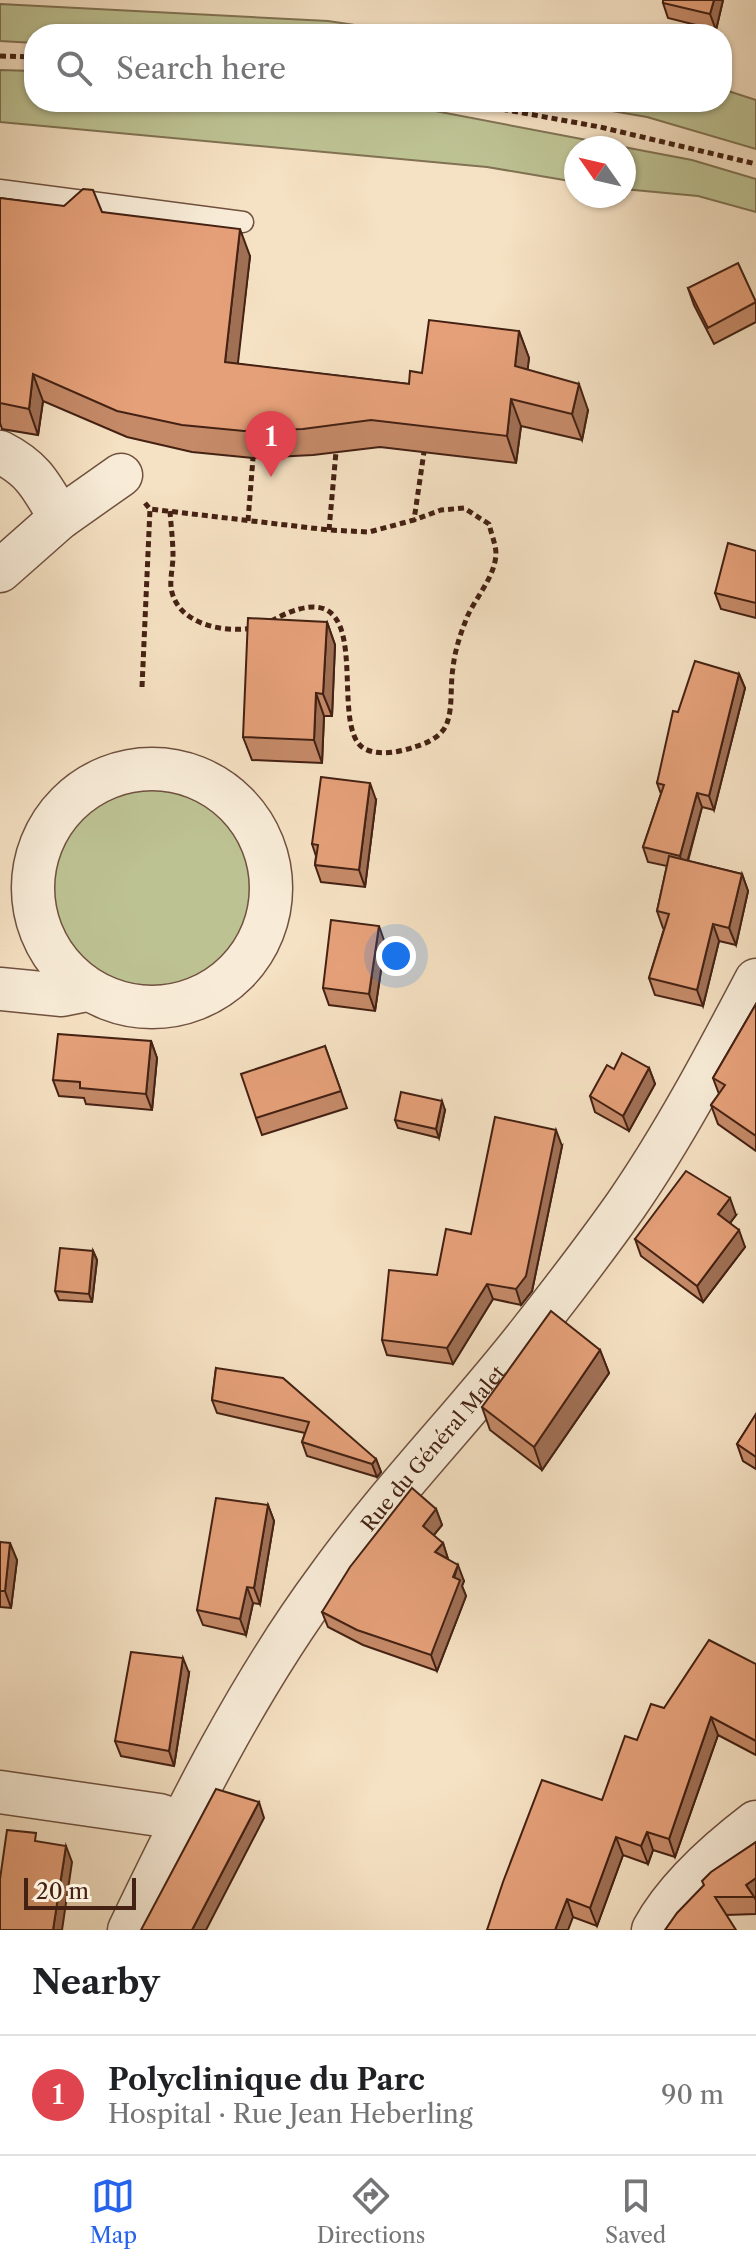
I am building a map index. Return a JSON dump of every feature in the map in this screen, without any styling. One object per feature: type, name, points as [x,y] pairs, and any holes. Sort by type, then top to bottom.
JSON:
[{"type":"street","points":[[0,452],[20,462],[33,474],[60,518]]},
{"type":"street","points":[[0,571],[60,518],[121,475]]},
{"type":"street","points":[[0,989],[62,995],[87,990],[123,1005],[162,1008],[200,998],[233,977],[257,946],[271,909],[271,870],[259,832],[235,801],[202,778],[164,768],[124,771],[87,786],[57,813],[38,848],[31,888],[38,928],[57,963],[87,990]]},
{"type":"street","name":"Rue du Général Malet","points":[[129,1930],[181,1822],[280,1647],[328,1577],[526,1337],[627,1204],[703,1079],[756,980]]},
{"type":"street","points":[[0,1792],[159,1815],[181,1822]]},
{"type":"street","points":[[654,1930],[662,1914],[691,1881],[756,1823]]},
{"type":"lane","points":[[0,190],[243,222]]},
{"type":"path","points":[[0,56],[24,57]]},
{"type":"path","points":[[518,112],[600,127],[756,164]]},
{"type":"path","points":[[329,530],[336,452]]},
{"type":"path","points":[[414,520],[424,452]]},
{"type":"path","points":[[248,521],[253,458]]},
{"type":"path","points":[[142,687],[150,509],[170,511],[248,521],[329,530],[369,532],[441,510],[464,508],[489,524],[496,554],[487,583],[470,611],[458,643],[447,724],[436,736],[421,745],[382,753],[365,749],[356,740],[349,724],[344,642],[339,623],[325,611],[310,607],[287,613],[262,626],[239,631],[215,629],[183,612],[171,590],[173,553],[170,511]]},
{"type":"green space","points":[[0,4],[348,24],[24,24],[24,42],[0,41]]},
{"type":"green space","points":[[0,70],[24,71],[24,112],[440,112],[566,136],[564,180],[487,167],[0,122]]},
{"type":"green space","points":[[732,92],[756,100],[756,149],[647,117],[618,112],[732,112]]},
{"type":"green space","points":[[636,149],[692,160],[756,179],[756,212],[698,196],[636,190]]},
{"type":"green space","points":[[152,769],[175,771],[198,778],[236,804],[262,842],[269,865],[269,911],[262,934],[236,972],[198,998],[175,1005],[152,1007],[129,1005],[106,998],[68,972],[42,934],[35,911],[33,888],[35,865],[42,842],[68,804],[106,778],[129,771]]},
{"type":"building","points":[[663,0],[714,0],[710,14],[663,3]]},
{"type":"building","points":[[83,189],[93,190],[102,212],[240,229],[225,362],[409,384],[410,371],[422,373],[429,320],[519,331],[515,366],[579,384],[572,414],[511,399],[507,436],[371,420],[303,429],[244,431],[182,425],[117,411],[33,374],[29,409],[0,403],[0,198],[64,206]]},
{"type":"building","points":[[738,263],[756,302],[708,328],[688,288]]},
{"type":"building","points":[[728,543],[756,551],[756,603],[715,593]]},
{"type":"building","points":[[248,618],[327,622],[323,694],[316,693],[314,740],[243,737]]},
{"type":"building","points":[[695,661],[739,674],[709,796],[697,793],[680,856],[643,847],[664,785],[657,783],[673,711],[678,712]]},
{"type":"building","points":[[321,777],[370,783],[359,870],[315,865],[318,845],[312,844]]},
{"type":"building","points":[[669,856],[742,874],[729,928],[713,924],[697,990],[649,978],[669,914],[657,911]]},
{"type":"building","points":[[331,920],[379,926],[369,994],[323,988]]},
{"type":"building","points":[[756,1004],[756,1136],[711,1105],[725,1085],[713,1078]]},
{"type":"building","points":[[58,1034],[151,1041],[146,1094],[80,1088],[80,1082],[53,1080]]},
{"type":"building","points":[[325,1046],[341,1091],[256,1118],[241,1074]]},
{"type":"building","points":[[622,1053],[649,1068],[623,1116],[590,1096],[607,1065],[614,1069]]},
{"type":"building","points":[[401,1092],[442,1101],[436,1129],[395,1120]]},
{"type":"building","points":[[495,1117],[556,1130],[526,1276],[516,1289],[487,1284],[447,1348],[382,1340],[389,1270],[437,1275],[446,1229],[471,1234]]},
{"type":"building","points":[[686,1171],[730,1198],[718,1214],[739,1230],[697,1286],[635,1239]]},
{"type":"building","points":[[60,1248],[93,1251],[89,1294],[55,1291]]},
{"type":"building","points":[[551,1311],[600,1350],[534,1447],[482,1407]]},
{"type":"building","points":[[216,1368],[283,1378],[376,1459],[372,1464],[302,1442],[309,1422],[212,1400]]},
{"type":"building","points":[[756,1414],[756,1457],[737,1444]]},
{"type":"building","points":[[412,1488],[436,1509],[423,1526],[443,1543],[435,1552],[458,1565],[453,1577],[460,1580],[431,1655],[357,1630],[322,1612],[350,1567]]},
{"type":"building","points":[[216,1498],[268,1505],[254,1588],[247,1587],[240,1619],[197,1610]]},
{"type":"building","points":[[0,1542],[10,1543],[5,1591],[0,1591]]},
{"type":"building","points":[[709,1640],[756,1664],[756,1741],[711,1717],[669,1839],[647,1832],[641,1846],[616,1837],[590,1908],[567,1899],[555,1930],[487,1930],[542,1780],[602,1800],[625,1736],[637,1740],[651,1704],[664,1708]]},
{"type":"building","points":[[131,1652],[183,1658],[169,1751],[115,1741]]},
{"type":"building","points":[[216,1789],[259,1802],[192,1930],[141,1930]]},
{"type":"building","points":[[7,1830],[36,1833],[35,1841],[66,1846],[53,1930],[0,1930],[0,1879]]},
{"type":"building","points":[[756,1842],[756,1878],[746,1885],[754,1897],[715,1897],[736,1930],[665,1930],[704,1885],[702,1881],[711,1872]]},
{"type":"place","name":"Polyclinique du Parc","points":[[271,477]]}]
